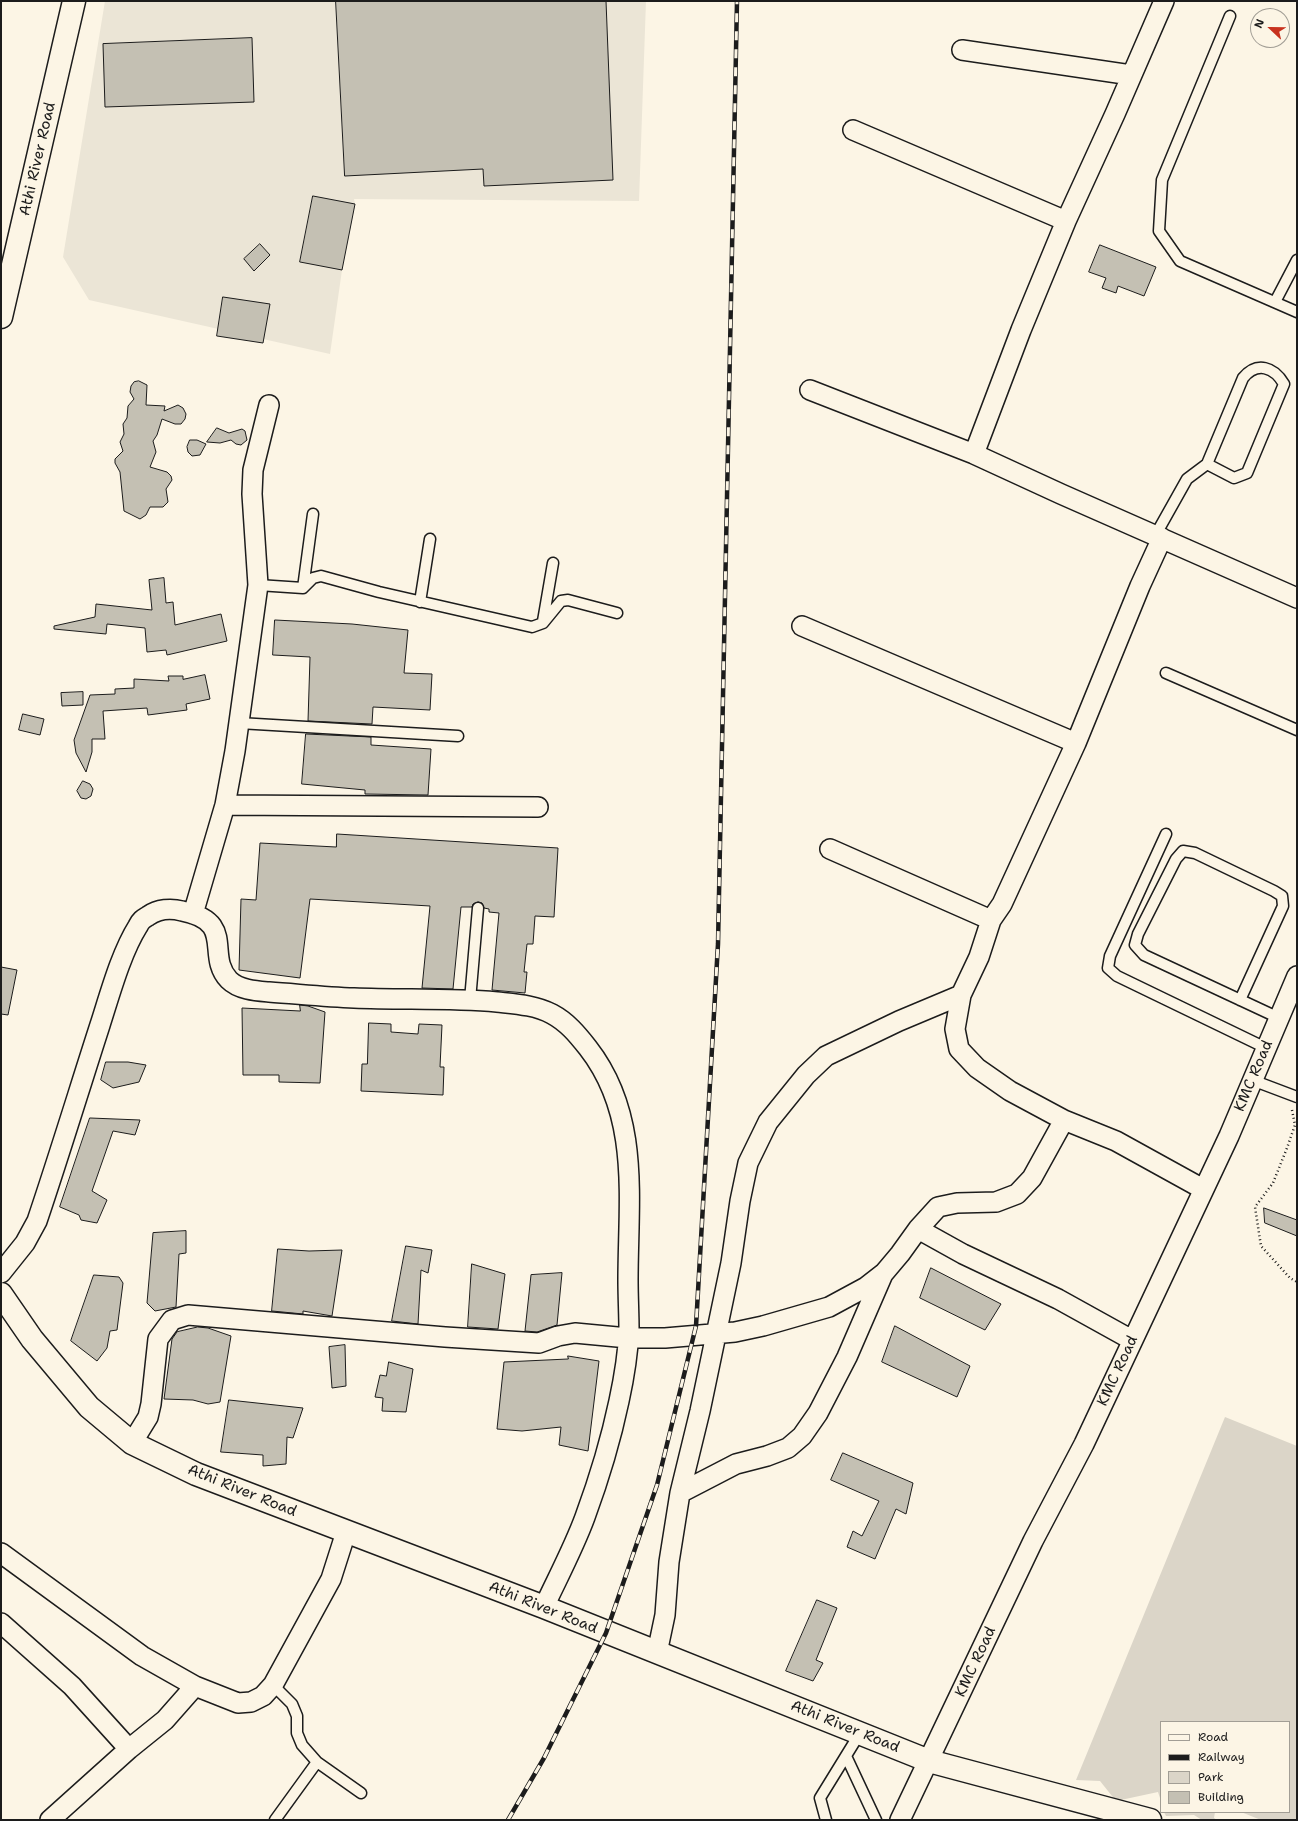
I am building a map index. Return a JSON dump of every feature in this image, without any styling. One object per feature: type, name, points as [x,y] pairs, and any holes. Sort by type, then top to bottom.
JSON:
[{"type":"main road","name":"Athi River Road","points":[[1,317],[74,1]]},
{"type":"main road","name":"Athi River Road","points":[[1,1294],[32,1339],[89,1407],[132,1443],[196,1474],[544,1607],[929,1761],[1150,1820]]},
{"type":"street","points":[[974,454],[1021,330],[1066,221],[1115,114],[1164,1]]},
{"type":"street","points":[[962,50],[1131,75]]},
{"type":"street","points":[[853,130],[1066,221]]},
{"type":"street","points":[[810,390],[974,454],[1297,598]]},
{"type":"street","points":[[193,914],[225,805],[240,723],[258,585],[252,494],[252,470],[269,405]]},
{"type":"street","points":[[1158,537],[1140,586],[1076,743],[1002,904],[991,920],[979,957],[961,995],[955,1029],[959,1049],[966,1058],[992,1080],[1064,1120],[1116,1141],[1203,1190]]},
{"type":"street","points":[[802,626],[1076,743]]},
{"type":"street","points":[[225,805],[538,807]]},
{"type":"street","points":[[830,849],[991,920]]},
{"type":"street","points":[[1,1272],[25,1243],[37,1221],[119,969],[137,927],[143,919],[153,913],[165,910],[178,910],[193,914],[211,924],[217,935],[220,968],[226,977],[235,985],[261,991],[352,998],[470,1000],[524,1005],[548,1012],[561,1020],[576,1032],[593,1054],[615,1094],[625,1131],[628,1162],[629,1209],[628,1338],[620,1400],[596,1482],[584,1519],[544,1607]]},
{"type":"street","name":"KMC Road","points":[[900,1820],[1033,1541],[1084,1444],[1229,1136],[1297,976]]},
{"type":"street","points":[[657,1653],[665,1615],[669,1562],[680,1493],[731,1263],[740,1201],[748,1163],[768,1122],[806,1076],[826,1056],[899,1021],[961,995]]},
{"type":"street","points":[[132,1443],[148,1417],[151,1404],[158,1339],[172,1320],[188,1315],[445,1337],[539,1343],[558,1336],[575,1333],[628,1338],[665,1338],[734,1332],[763,1326],[829,1307],[866,1287],[884,1273],[918,1229],[938,1208],[957,1203],[996,1202],[1016,1194],[1032,1178],[1064,1120]]},
{"type":"street","points":[[918,1229],[963,1254],[1058,1299],[1132,1340]]},
{"type":"street","points":[[680,1493],[736,1464],[767,1456],[788,1448],[802,1436],[818,1413],[847,1358],[884,1273]]},
{"type":"street","points":[[1,1553],[142,1656],[195,1686],[238,1703],[251,1702],[263,1696],[273,1685],[331,1579],[346,1532]]},
{"type":"street","points":[[1,1623],[72,1686],[129,1749]]},
{"type":"street","points":[[50,1820],[129,1749],[165,1720],[195,1686]]},
{"type":"lane","points":[[1230,16],[1162,180],[1159,231],[1180,261],[1297,312]]},
{"type":"lane","points":[[1275,302],[1297,260]]},
{"type":"lane","points":[[1158,537],[1187,479],[1207,464],[1243,378],[1249,370],[1260,367],[1278,374],[1284,384],[1247,474],[1234,478],[1207,464]]},
{"type":"lane","points":[[302,588],[313,514]]},
{"type":"lane","points":[[420,602],[430,538]]},
{"type":"lane","points":[[543,623],[554,563]]},
{"type":"lane","points":[[258,585],[302,588],[313,578],[321,576],[420,602],[532,627],[543,623],[561,601],[568,600],[617,612]]},
{"type":"lane","points":[[1166,673],[1297,730]]},
{"type":"lane","points":[[240,723],[458,736]]},
{"type":"lane","points":[[1166,834],[1110,956],[1108,968],[1117,976],[1266,1048]]},
{"type":"lane","points":[[1240,1000],[1283,906],[1282,896],[1195,854],[1184,852],[1176,859],[1138,934],[1135,945],[1144,955],[1240,1000],[1279,1018]]},
{"type":"lane","points":[[470,1000],[478,908]]},
{"type":"lane","points":[[1252,1080],[1297,1097]]},
{"type":"lane","points":[[273,1685],[292,1704],[297,1716],[297,1733],[302,1745],[317,1762],[360,1793]]},
{"type":"lane","points":[[826,1820],[820,1798],[860,1734]]},
{"type":"lane","points":[[846,1756],[876,1820]]},
{"type":"lane","points":[[275,1820],[317,1762]]},
{"type":"path","points":[[1277,1089],[1290,1101],[1295,1125],[1273,1183],[1255,1207],[1261,1246],[1290,1278],[1297,1282]]},
{"type":"shaded area","points":[[105,1],[646,1],[639,201],[354,199],[355,204],[342,270],[330,354],[89,300],[63,257]]},
{"type":"green space","points":[[1225,1417],[1297,1446],[1297,1820],[1261,1820],[1244,1813],[1290,1813],[1290,1721],[1160,1721],[1160,1798],[1158,1792],[1116,1801],[1100,1781],[1076,1780]]},
{"type":"green space","points":[[1164,1813],[1215,1813],[1214,1818],[1217,1820],[1202,1820],[1194,1815],[1166,1816]]},
{"type":"building","points":[[336,1],[606,1],[613,180],[484,186],[483,169],[345,176]]},
{"type":"building","points":[[252,38],[254,102],[105,107],[103,44]]},
{"type":"building","points":[[313,196],[355,204],[342,270],[300,262]]},
{"type":"building","points":[[260,244],[270,255],[254,271],[244,259]]},
{"type":"building","points":[[1100,245],[1156,267],[1144,296],[1118,286],[1116,293],[1102,288],[1106,278],[1089,272]]},
{"type":"building","points":[[223,297],[270,304],[263,343],[217,336]]},
{"type":"building","points":[[139,381],[147,385],[146,405],[165,406],[164,411],[178,405],[183,408],[186,414],[185,419],[181,424],[175,424],[162,419],[157,435],[153,441],[156,452],[150,467],[167,472],[171,476],[172,480],[166,489],[168,502],[163,507],[150,507],[146,515],[140,519],[124,511],[120,472],[115,463],[115,459],[123,451],[120,442],[124,434],[123,424],[127,418],[128,406],[134,399],[130,392],[131,386],[134,382]]},
{"type":"building","points":[[217,428],[229,433],[242,429],[245,431],[247,440],[241,445],[236,444],[231,440],[220,443],[207,442]]},
{"type":"building","points":[[190,440],[197,440],[206,444],[200,455],[192,456],[188,452],[187,447]]},
{"type":"building","points":[[164,578],[166,603],[173,602],[175,625],[221,614],[227,641],[167,655],[166,650],[147,652],[145,628],[107,624],[106,634],[54,629],[54,626],[95,617],[96,604],[152,610],[149,580]]},
{"type":"building","points":[[275,620],[352,624],[408,630],[404,673],[432,674],[430,710],[373,707],[372,724],[308,721],[310,657],[273,655]]},
{"type":"building","points":[[205,675],[210,699],[186,704],[187,710],[148,715],[147,708],[103,711],[105,739],[92,739],[92,752],[86,772],[76,753],[74,740],[90,695],[115,694],[115,689],[134,688],[134,679],[169,681],[168,676],[183,676],[183,679]]},
{"type":"building","points":[[83,692],[83,705],[62,706],[61,693]]},
{"type":"building","points":[[23,714],[44,719],[40,735],[19,730]]},
{"type":"building","points":[[306,734],[371,737],[371,745],[431,749],[428,795],[365,794],[365,790],[302,784]]},
{"type":"building","points":[[83,781],[90,784],[93,789],[91,796],[86,799],[81,798],[77,791]]},
{"type":"building","points":[[337,834],[558,848],[554,917],[535,916],[533,944],[527,944],[524,972],[527,972],[525,993],[492,990],[499,913],[489,912],[489,909],[484,908],[482,903],[478,902],[473,904],[472,907],[461,907],[453,989],[422,988],[430,906],[310,899],[300,978],[239,970],[241,899],[256,900],[260,843],[336,847]]},
{"type":"building","points":[[1,967],[17,970],[8,1015],[1,1014]]},
{"type":"building","points":[[300,1005],[325,1012],[320,1083],[279,1082],[279,1075],[243,1075],[242,1008],[300,1011]]},
{"type":"building","points":[[369,1023],[391,1024],[391,1032],[418,1034],[419,1024],[442,1025],[440,1067],[444,1067],[443,1095],[361,1091],[362,1064],[367,1064]]},
{"type":"building","points":[[106,1062],[128,1062],[146,1065],[139,1082],[113,1088],[101,1080]]},
{"type":"building","points":[[90,1118],[140,1120],[135,1135],[113,1131],[92,1191],[107,1200],[97,1223],[81,1220],[79,1215],[60,1207]]},
{"type":"building","points":[[1264,1208],[1297,1220],[1297,1236],[1265,1223]]},
{"type":"building","points":[[186,1231],[186,1253],[179,1254],[176,1307],[155,1311],[147,1303],[153,1233]]},
{"type":"building","points":[[406,1246],[432,1250],[428,1273],[421,1270],[418,1324],[392,1321]]},
{"type":"building","points":[[278,1249],[309,1251],[342,1250],[332,1316],[303,1311],[303,1314],[272,1311]]},
{"type":"building","points":[[472,1264],[505,1274],[498,1329],[468,1327]]},
{"type":"building","points":[[931,1268],[1001,1304],[985,1330],[920,1298]]},
{"type":"building","points":[[562,1273],[557,1325],[537,1332],[525,1331],[531,1275]]},
{"type":"building","points":[[94,1275],[119,1277],[123,1283],[117,1330],[110,1331],[107,1348],[97,1361],[71,1341]]},
{"type":"building","points":[[895,1326],[970,1366],[957,1397],[882,1362]]},
{"type":"building","points":[[198,1327],[208,1328],[231,1336],[220,1402],[208,1404],[193,1400],[164,1399],[172,1339],[177,1332]]},
{"type":"building","points":[[345,1345],[346,1386],[332,1388],[329,1347]]},
{"type":"building","points":[[568,1356],[599,1361],[588,1451],[559,1445],[561,1427],[522,1431],[497,1429],[504,1362],[568,1359]]},
{"type":"building","points":[[389,1362],[413,1369],[406,1412],[382,1411],[383,1398],[375,1397],[380,1375],[386,1376]]},
{"type":"building","points":[[229,1400],[303,1408],[293,1438],[287,1437],[286,1464],[263,1466],[263,1455],[221,1452]]},
{"type":"building","points":[[843,1453],[913,1483],[906,1514],[896,1509],[875,1559],[847,1547],[853,1531],[862,1536],[879,1501],[831,1480]]},
{"type":"building","points":[[817,1600],[837,1608],[816,1660],[823,1663],[813,1681],[786,1671]]},
{"type":"railway","points":[[508,1820],[544,1758],[606,1633],[657,1485],[696,1326],[718,944],[737,1]]}]
